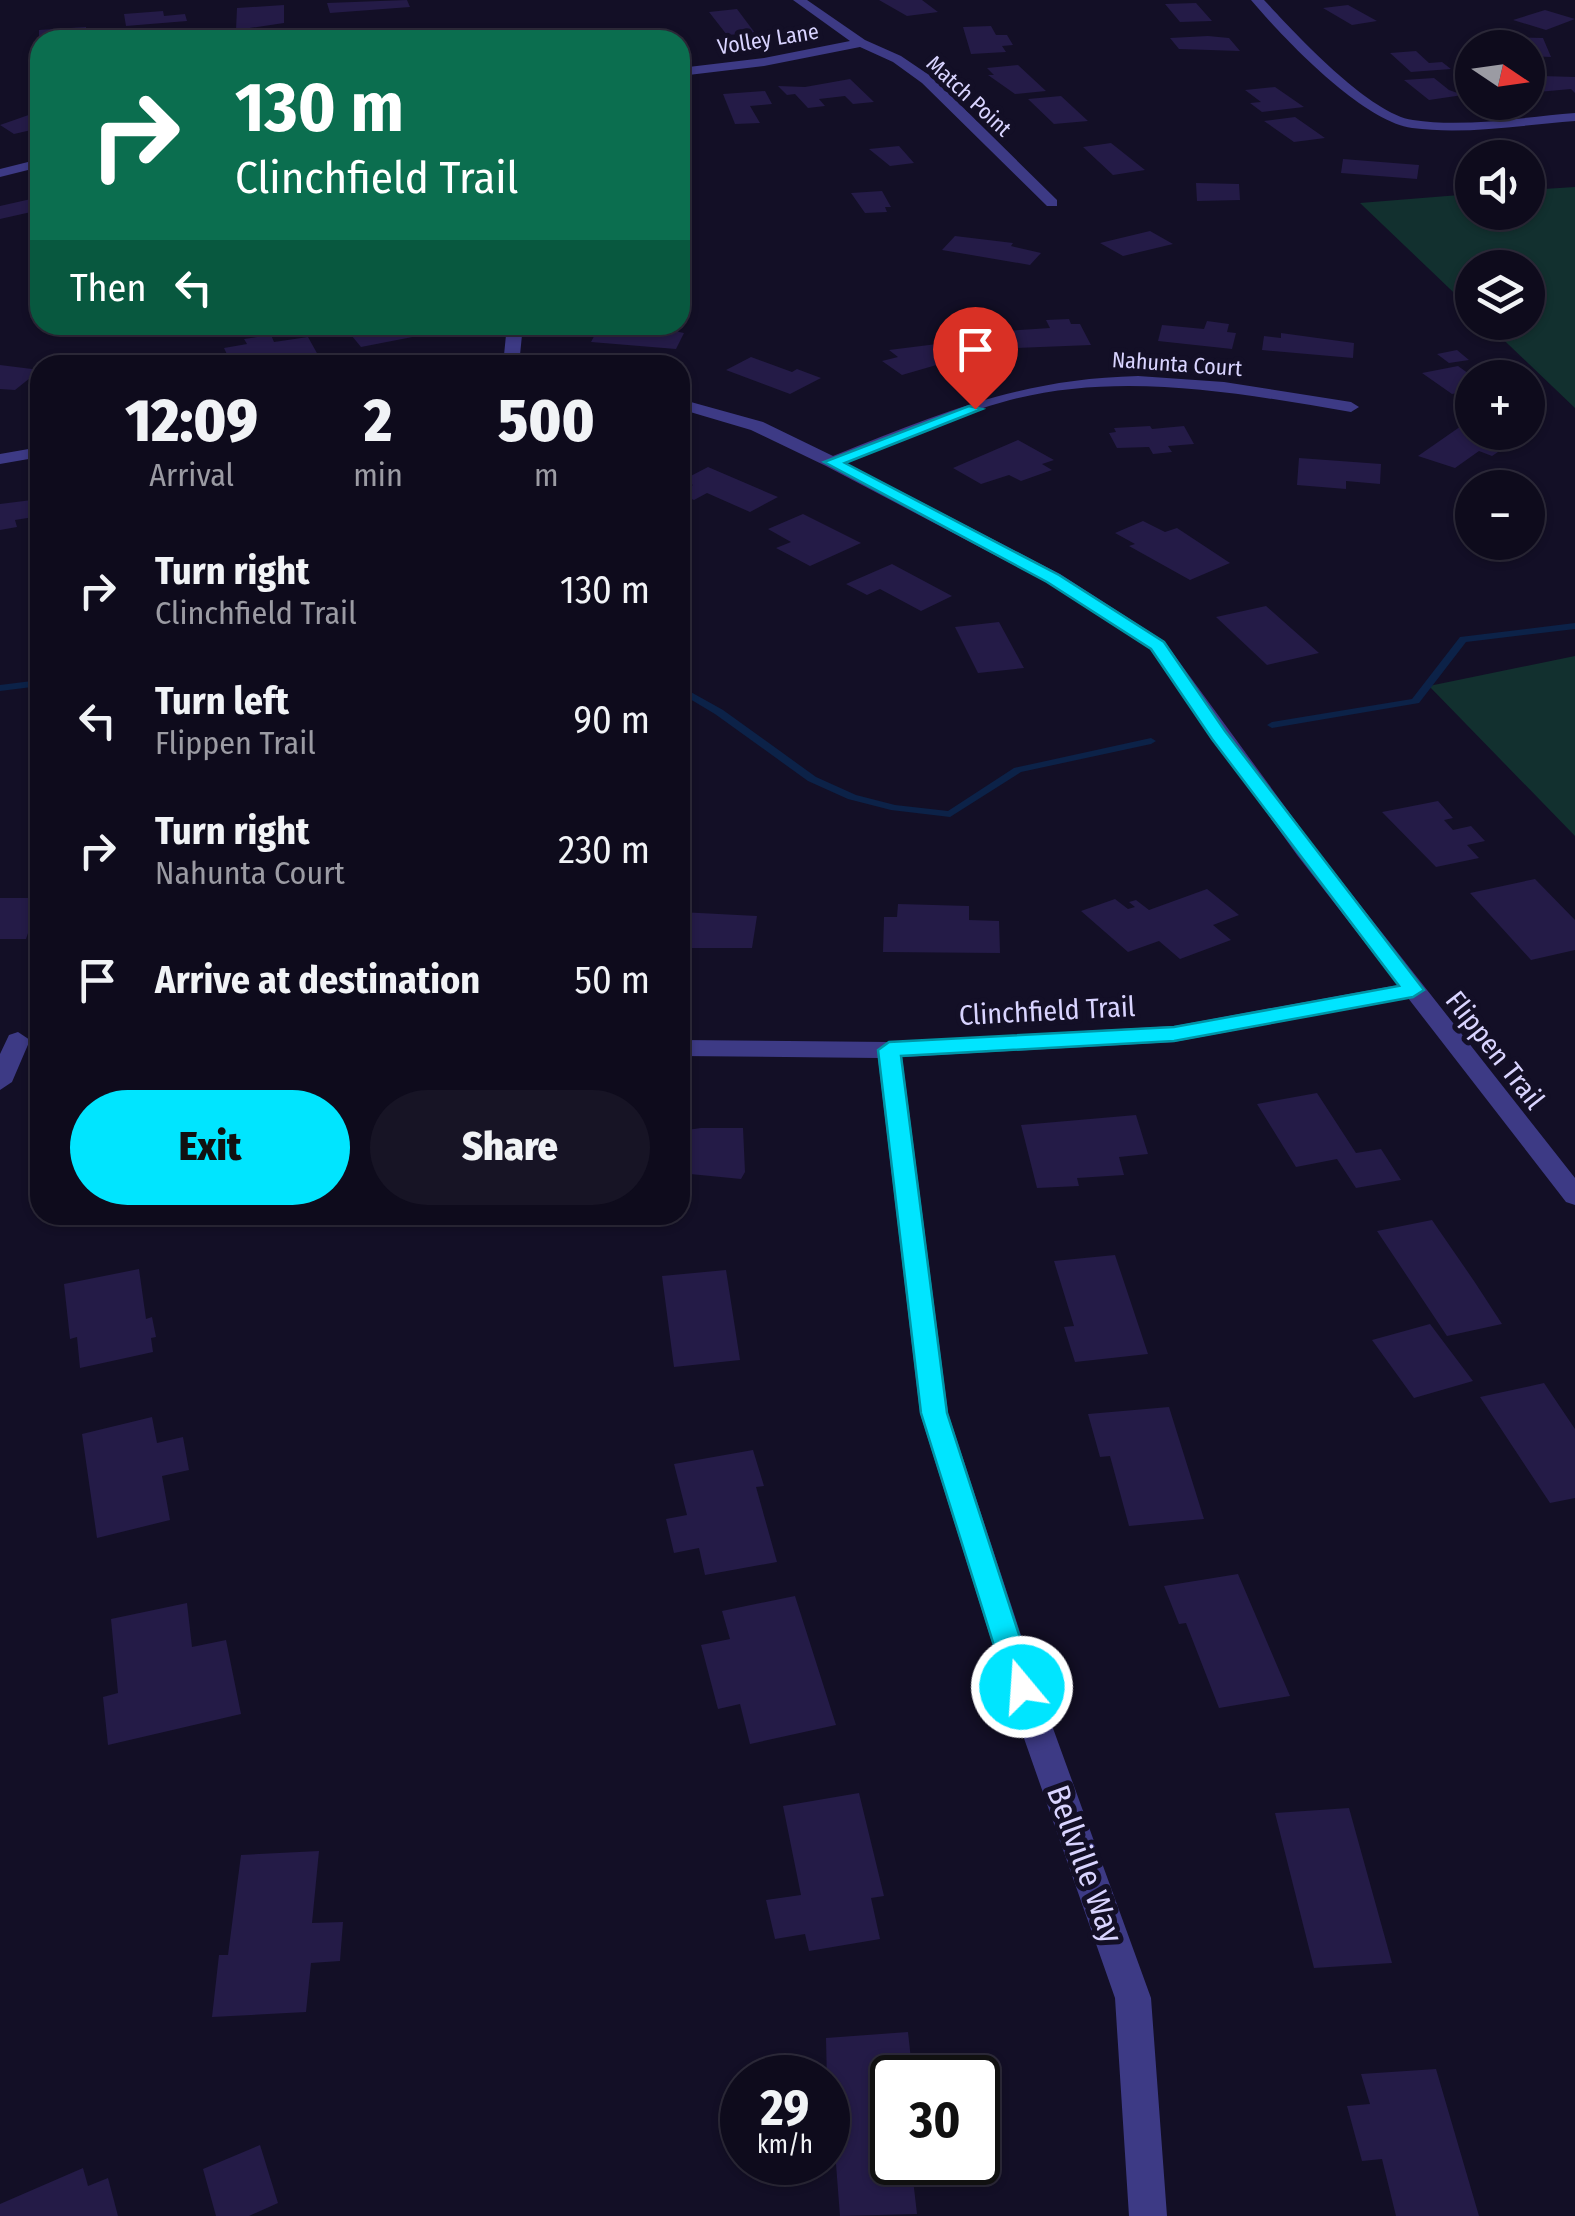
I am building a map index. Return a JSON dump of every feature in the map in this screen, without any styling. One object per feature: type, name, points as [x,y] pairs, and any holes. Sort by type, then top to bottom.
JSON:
[{"type":"street","name":"Match Point","points":[[799,0],[862,43],[897,58],[927,80],[1052,203]]},
{"type":"street","points":[[1257,0],[1320,65],[1391,118],[1412,124],[1460,125],[1575,117]]},
{"type":"street","name":"Volley Lane","points":[[690,71],[764,62],[862,43]]},
{"type":"street","points":[[0,173],[30,166]]},
{"type":"street","name":"Nahunta Court","points":[[832,462],[1010,395],[1118,379],[1221,387],[1351,407]]},
{"type":"street","name":"Flippen Trail","points":[[690,407],[757,426],[832,462],[1053,578],[1158,646],[1218,735],[1575,1196]]},
{"type":"street","points":[[0,459],[30,454]]},
{"type":"street","name":"Clinchfield Trail","points":[[690,1048],[889,1050],[1174,1034],[1413,990]]},
{"type":"street","points":[[0,1082],[19,1040]]},
{"type":"street","name":"Bellville Way","points":[[889,1050],[934,1413],[1022,1687],[1134,1998],[1148,2216]]},
{"type":"green space","points":[[1575,187],[1575,408],[1545,379],[1545,360],[1525,360],[1504,340],[1545,340],[1545,250],[1455,250],[1455,294],[1360,203],[1455,195],[1455,230],[1545,230],[1545,189]]},
{"type":"green space","points":[[1575,656],[1575,836],[1429,686]]},
{"type":"building","points":[[407,0],[410,7],[330,13],[327,3]]},
{"type":"building","points":[[879,0],[922,0],[938,12],[907,16]]},
{"type":"building","points":[[1196,3],[1212,21],[1180,22],[1165,4]]},
{"type":"building","points":[[284,5],[284,23],[236,30],[237,8]]},
{"type":"building","points":[[1348,5],[1377,21],[1352,25],[1323,8]]},
{"type":"building","points":[[737,9],[755,33],[727,35],[709,12]]},
{"type":"building","points":[[1545,10],[1575,19],[1546,30],[1513,20]]},
{"type":"building","points":[[163,11],[164,16],[185,14],[187,21],[126,26],[124,14]]},
{"type":"building","points":[[991,26],[996,35],[1007,35],[1013,45],[1002,46],[1006,52],[971,54],[963,27]]},
{"type":"building","points":[[86,27],[86,30],[39,30]]},
{"type":"building","points":[[1170,38],[1229,38],[1240,51],[1179,49]]},
{"type":"building","points":[[1416,51],[1429,63],[1442,62],[1451,69],[1411,72],[1390,53]]},
{"type":"building","points":[[1018,65],[1046,91],[1015,94],[988,75],[994,75],[987,68]]},
{"type":"building","points":[[1545,76],[1575,77],[1575,93],[1571,89],[1545,91]]},
{"type":"building","points":[[1434,78],[1455,92],[1455,96],[1429,100],[1404,80]]},
{"type":"building","points":[[850,79],[874,102],[853,104],[845,96],[819,99],[825,106],[808,108],[795,94],[787,95],[778,86],[805,87]]},
{"type":"building","points":[[1275,87],[1304,107],[1262,112],[1250,103],[1261,102],[1245,90]]},
{"type":"building","points":[[765,91],[772,104],[750,106],[760,123],[735,124],[723,94]]},
{"type":"building","points":[[1061,96],[1088,121],[1054,124],[1028,99]]},
{"type":"building","points":[[30,114],[30,130],[14,134],[0,125]]},
{"type":"building","points":[[1295,117],[1325,138],[1294,142],[1264,121]]},
{"type":"building","points":[[1111,143],[1145,170],[1113,175],[1083,147]]},
{"type":"building","points":[[899,146],[914,163],[890,166],[869,149]]},
{"type":"building","points":[[1343,159],[1419,165],[1417,179],[1341,173]]},
{"type":"building","points":[[1196,183],[1239,184],[1240,200],[1197,201]]},
{"type":"building","points":[[882,191],[891,207],[885,207],[887,212],[865,213],[851,193]]},
{"type":"building","points":[[30,199],[30,212],[0,219],[0,206]]},
{"type":"building","points":[[1150,231],[1173,244],[1123,256],[1100,243]]},
{"type":"building","points":[[955,236],[1013,243],[1011,246],[1041,253],[1030,265],[942,250]]},
{"type":"building","points":[[1069,319],[1071,324],[1080,324],[1091,345],[1014,348],[1005,331],[1050,328],[1046,320]]},
{"type":"building","points":[[1207,321],[1229,324],[1227,332],[1236,333],[1232,349],[1158,341],[1162,325],[1204,329]]},
{"type":"building","points":[[1281,333],[1354,343],[1353,358],[1262,350],[1264,336],[1281,338]]},
{"type":"building","points":[[271,335],[274,342],[308,337],[318,355],[227,355],[224,348],[247,344],[244,339]]},
{"type":"building","points":[[351,335],[423,335],[361,347]]},
{"type":"building","points":[[595,335],[683,335],[676,349],[591,342]]},
{"type":"building","points":[[953,342],[971,355],[902,375],[882,361],[898,357],[889,350]]},
{"type":"building","points":[[1457,350],[1469,360],[1449,363],[1437,354]]},
{"type":"building","points":[[751,357],[821,378],[790,394],[726,370]]},
{"type":"building","points":[[0,365],[30,369],[30,378],[15,390],[0,389]]},
{"type":"building","points":[[1455,367],[1455,393],[1452,394],[1422,373]]},
{"type":"building","points":[[1184,426],[1194,444],[1168,446],[1172,452],[1153,454],[1149,447],[1117,448],[1109,433],[1116,432],[1114,428]]},
{"type":"building","points":[[1455,430],[1455,450],[1501,450],[1492,456],[1479,451],[1455,468],[1418,456]]},
{"type":"building","points":[[1018,440],[1054,460],[1042,464],[1052,470],[1021,481],[1009,475],[981,484],[953,468]]},
{"type":"building","points":[[1299,458],[1381,464],[1380,484],[1346,481],[1346,489],[1297,485]]},
{"type":"building","points":[[708,467],[778,497],[750,512],[707,493],[694,500],[690,498],[690,476]]},
{"type":"building","points":[[30,500],[30,518],[15,520],[17,527],[0,530],[0,504]]},
{"type":"building","points":[[803,514],[861,543],[810,566],[776,548],[791,542],[768,529]]},
{"type":"building","points":[[1143,521],[1165,532],[1177,528],[1230,563],[1190,580],[1129,546],[1135,544],[1115,533]]},
{"type":"building","points":[[892,564],[952,596],[921,611],[880,589],[867,595],[846,584]]},
{"type":"building","points":[[1266,606],[1319,653],[1267,665],[1216,617]]},
{"type":"building","points":[[999,622],[1024,668],[978,673],[955,627]]},
{"type":"building","points":[[1438,801],[1453,818],[1444,820],[1453,830],[1471,826],[1485,841],[1467,845],[1479,858],[1436,867],[1382,812]]},
{"type":"building","points":[[1535,879],[1575,920],[1575,950],[1531,960],[1470,893]]},
{"type":"building","points":[[1207,889],[1239,915],[1213,925],[1231,940],[1180,959],[1159,941],[1128,952],[1081,911],[1115,899],[1128,909],[1135,907],[1129,902],[1136,900],[1149,910]]},
{"type":"building","points":[[0,898],[30,898],[26,939],[0,939]]},
{"type":"building","points":[[898,904],[969,906],[969,920],[999,921],[1000,953],[883,952],[884,917],[897,917]]},
{"type":"building","points":[[690,913],[757,916],[752,948],[690,948]]},
{"type":"building","points":[[1317,1093],[1356,1153],[1381,1149],[1401,1180],[1356,1188],[1337,1159],[1296,1167],[1257,1104]]},
{"type":"building","points":[[1136,1115],[1148,1154],[1119,1157],[1124,1175],[1077,1178],[1079,1186],[1037,1188],[1021,1125]]},
{"type":"building","points":[[743,1128],[745,1172],[741,1179],[690,1174],[690,1130]]},
{"type":"building","points":[[1432,1220],[1502,1324],[1447,1336],[1377,1231]]},
{"type":"building","points":[[1115,1255],[1148,1354],[1075,1362],[1064,1327],[1074,1326],[1054,1261]]},
{"type":"building","points":[[139,1269],[146,1319],[152,1317],[156,1337],[151,1338],[153,1352],[80,1368],[77,1337],[70,1339],[64,1284]]},
{"type":"building","points":[[726,1270],[740,1360],[674,1367],[662,1276]]},
{"type":"building","points":[[1430,1324],[1473,1381],[1414,1398],[1372,1340]]},
{"type":"building","points":[[1544,1383],[1575,1429],[1575,1498],[1550,1503],[1480,1397]]},
{"type":"building","points":[[1169,1407],[1204,1519],[1129,1526],[1110,1456],[1100,1457],[1088,1414]]},
{"type":"building","points":[[152,1417],[157,1443],[183,1437],[189,1470],[162,1476],[170,1520],[97,1538],[82,1434]]},
{"type":"building","points":[[753,1450],[764,1486],[756,1487],[777,1562],[705,1575],[699,1548],[674,1553],[666,1519],[687,1515],[674,1464]]},
{"type":"building","points":[[1238,1574],[1290,1696],[1219,1708],[1186,1623],[1179,1624],[1164,1586]]},
{"type":"building","points":[[795,1596],[836,1725],[750,1744],[740,1704],[718,1709],[701,1645],[730,1639],[722,1611]]},
{"type":"building","points":[[187,1603],[192,1647],[226,1640],[241,1714],[108,1745],[103,1697],[118,1693],[111,1619]]},
{"type":"building","points":[[859,1793],[884,1896],[871,1898],[880,1939],[809,1951],[805,1934],[775,1939],[766,1900],[801,1895],[783,1806]]},
{"type":"building","points":[[1349,1808],[1392,1963],[1314,1968],[1275,1813]]},
{"type":"building","points":[[319,1851],[312,1923],[343,1922],[340,1961],[311,1963],[306,2012],[212,2017],[219,1955],[228,1955],[241,1855]]},
{"type":"building","points":[[908,2032],[910,2055],[870,2055],[870,2185],[914,2185],[917,2214],[840,2216],[838,2185],[850,2185],[850,2055],[826,2055],[826,2038]]},
{"type":"building","points":[[1436,2069],[1479,2216],[1396,2216],[1382,2159],[1362,2161],[1347,2106],[1370,2104],[1361,2074]]},
{"type":"building","points":[[260,2145],[278,2203],[249,2216],[216,2216],[203,2169]]},
{"type":"building","points":[[83,2168],[88,2186],[108,2178],[118,2216],[0,2216],[0,2204]]},
{"type":"waterway","points":[[1272,725],[1415,701],[1463,639],[1575,626]]},
{"type":"waterway","points":[[0,688],[30,684]]},
{"type":"waterway","points":[[690,695],[812,779],[852,797],[895,808],[950,814],[1018,770],[1151,741]]},
{"type":"route","points":[[975,409],[832,462],[1053,578],[1158,646],[1218,735],[1413,990],[1174,1034],[889,1050],[934,1413],[1022,1687]]}]
